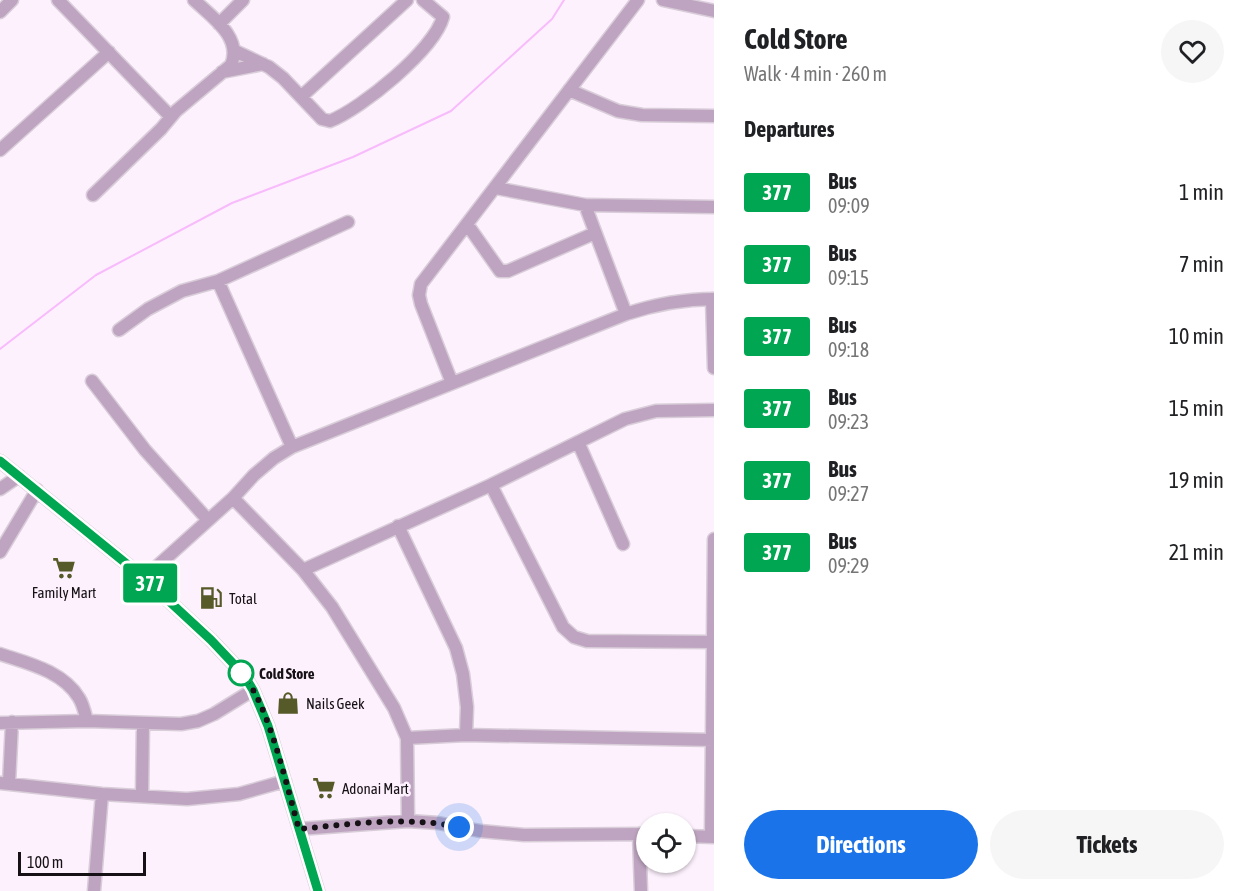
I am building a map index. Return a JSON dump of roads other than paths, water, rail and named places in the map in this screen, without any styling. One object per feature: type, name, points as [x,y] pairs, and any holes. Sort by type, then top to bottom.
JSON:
[{"type":"street","points":[[0,12],[12,0]]},
{"type":"street","points":[[58,0],[171,117]]},
{"type":"street","points":[[93,195],[171,117],[227,68],[235,51],[234,42],[194,0]]},
{"type":"street","points":[[219,24],[243,0]]},
{"type":"street","points":[[302,96],[407,0]]},
{"type":"street","points":[[235,51],[263,64],[284,78],[322,119],[330,121],[351,110],[393,79],[438,30],[443,17],[423,0]]},
{"type":"street","points":[[452,383],[419,295],[421,284],[638,0]]},
{"type":"street","points":[[663,0],[714,11]]},
{"type":"street","points":[[0,150],[109,52]]},
{"type":"street","points":[[227,68],[263,64]]},
{"type":"street","points":[[569,90],[618,111],[642,116],[714,116]]},
{"type":"street","points":[[496,188],[585,205],[714,207]]},
{"type":"street","points":[[585,205],[626,314]]},
{"type":"street","points":[[118,330],[148,309],[182,291],[218,281],[348,222]]},
{"type":"street","points":[[467,224],[500,271],[508,272],[595,233]]},
{"type":"street","points":[[218,281],[292,447]]},
{"type":"street","points":[[144,578],[233,498],[254,475],[274,458],[292,447],[626,314],[652,305],[674,301],[713,299],[714,368]]},
{"type":"street","points":[[92,381],[145,450],[208,520]]},
{"type":"street","points":[[303,570],[491,485],[625,418],[656,411],[714,410]]},
{"type":"street","points":[[578,442],[623,544]]},
{"type":"street","points":[[0,461],[144,578],[211,640],[244,675],[268,726],[318,891]]},
{"type":"street","points":[[0,489],[19,476]]},
{"type":"street","points":[[491,485],[563,627],[574,637],[587,641],[713,642]]},
{"type":"street","points":[[0,552],[37,490]]},
{"type":"street","points":[[233,498],[303,570],[332,607],[394,708],[407,738],[408,821]]},
{"type":"street","points":[[398,526],[456,648],[463,674],[466,735]]},
{"type":"street","points":[[696,836],[713,837],[714,539]]},
{"type":"street","points":[[0,654],[49,671],[70,687],[80,699],[87,721]]},
{"type":"street","points":[[253,690],[214,714],[198,721],[181,724],[87,721],[6,722],[5,783],[102,794],[187,799],[239,794],[285,781]]},
{"type":"street","points":[[142,796],[143,723]]},
{"type":"street","points":[[407,738],[466,735],[713,740]]},
{"type":"street","points":[[94,891],[102,794]]},
{"type":"street","points":[[299,829],[408,821],[524,835],[636,834]]},
{"type":"street","points":[[641,891],[642,873]]},
{"type":"waterway","points":[[0,349],[96,275],[232,203],[353,157],[451,111],[552,19],[564,0]]},
{"type":"place","name":"Family Mart","points":[[64,568]]},
{"type":"place","name":"Total","points":[[211,598]]},
{"type":"place","name":"Cold Store","points":[[241,673]]},
{"type":"place","name":"Nails Geek","points":[[288,703]]},
{"type":"place","name":"Adonai Mart","points":[[324,788]]}]
